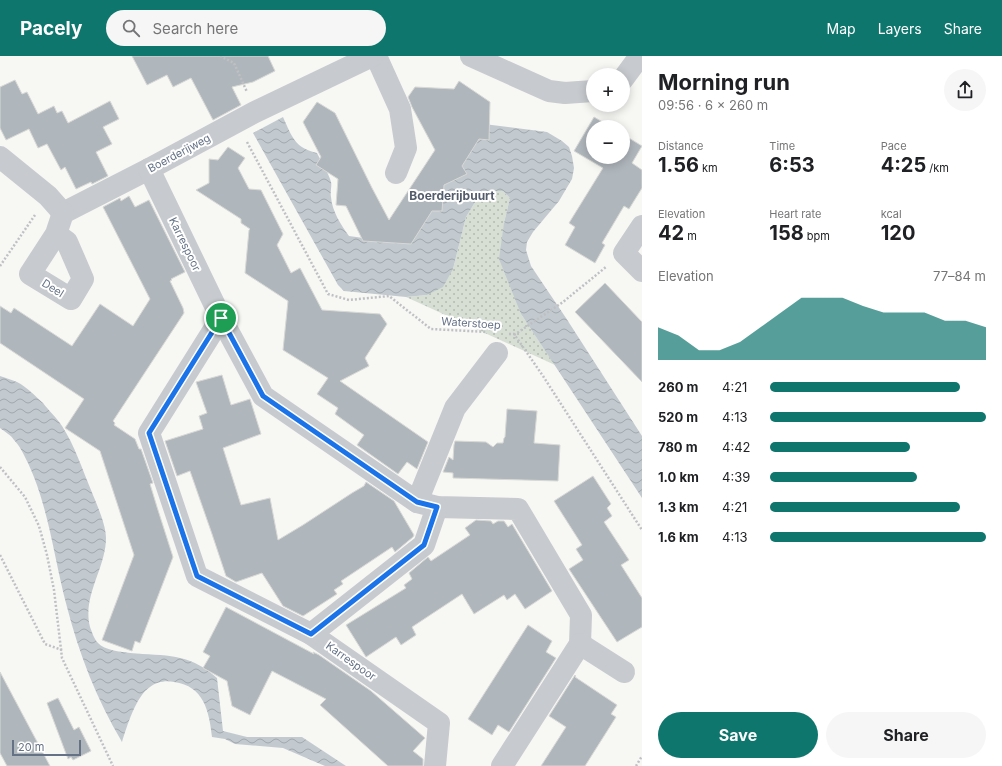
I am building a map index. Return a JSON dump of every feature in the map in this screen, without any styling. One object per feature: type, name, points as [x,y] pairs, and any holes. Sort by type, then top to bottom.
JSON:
[{"type":"street","name":"Boerderijweg","points":[[63,213],[149,170],[246,117],[372,56]]},
{"type":"street","points":[[376,56],[400,109],[406,148],[396,174]]},
{"type":"street","points":[[471,56],[549,91],[565,93],[586,91]]},
{"type":"street","points":[[630,70],[640,56]]},
{"type":"street","points":[[0,156],[48,196],[63,213],[56,234]]},
{"type":"street","name":"Karrespoor","points":[[149,170],[221,318],[263,396],[427,505]]},
{"type":"street","points":[[642,226],[624,253],[642,271]]},
{"type":"street","name":"Karrespoor","points":[[221,318],[149,433],[197,576],[311,634],[439,724],[435,766]]},
{"type":"street","points":[[311,634],[424,545],[427,505],[455,408],[497,353]]},
{"type":"street","points":[[427,505],[518,509],[581,615],[580,644],[502,766]]},
{"type":"street","points":[[580,644],[624,672]]},
{"type":"path","name":"Waterstoep","points":[[220,56],[234,63],[246,117],[328,294],[349,300],[389,296],[431,329],[492,333]]},
{"type":"path","points":[[0,266],[48,196]]},
{"type":"path","points":[[523,329],[563,302],[624,253]]},
{"type":"path","name":"Waterstoep","points":[[507,334],[514,334],[543,376],[642,530]]},
{"type":"path","points":[[0,467],[25,497],[39,526],[48,555],[54,590],[62,658],[113,766]]},
{"type":"path","points":[[0,555],[45,644],[62,650]]},
{"type":"path","points":[[636,766],[642,756]]},
{"type":"shaded area","points":[[491,191],[503,191],[510,198],[504,223],[521,314],[555,365],[406,297],[427,295],[453,269],[466,217],[477,199]]},
{"type":"water","points":[[283,117],[295,141],[304,148],[317,153],[327,171],[331,182],[331,197],[335,213],[349,236],[399,243],[476,123],[547,132],[569,147],[574,168],[572,179],[559,201],[533,232],[527,242],[526,250],[531,266],[642,436],[642,498],[521,314],[499,259],[504,223],[510,198],[503,191],[491,191],[477,199],[466,217],[453,269],[443,287],[427,295],[406,297],[344,291],[338,285],[253,133]]},
{"type":"water","points":[[0,376],[17,382],[28,389],[43,403],[60,423],[75,450],[100,514],[106,532],[105,549],[89,604],[88,616],[90,627],[98,643],[113,650],[171,656],[195,663],[209,671],[217,678],[223,731],[247,737],[302,737],[346,766],[325,766],[283,748],[235,744],[225,739],[212,737],[207,709],[198,694],[184,684],[171,681],[164,681],[152,685],[140,697],[122,742],[97,693],[77,642],[62,589],[46,516],[35,480],[18,445],[0,428]]},
{"type":"building","points":[[132,56],[268,56],[275,71],[253,82],[232,87],[241,105],[213,120],[191,78],[173,87],[167,75],[147,85]]},
{"type":"building","points":[[15,80],[22,94],[27,92],[38,114],[54,106],[57,113],[62,111],[68,123],[110,101],[119,119],[103,127],[112,144],[96,152],[108,176],[92,184],[91,182],[76,189],[65,167],[61,170],[47,144],[38,148],[29,129],[6,140],[0,128],[0,87]]},
{"type":"building","points":[[459,81],[490,102],[489,140],[479,139],[462,166],[467,174],[444,185],[442,211],[432,211],[411,244],[363,241],[346,206],[336,205],[338,179],[316,165],[321,157],[303,122],[317,102],[335,113],[389,220],[435,150],[408,97],[415,87],[454,89]]},
{"type":"building","points":[[594,117],[599,120],[592,120]]},
{"type":"building","points":[[586,131],[586,158],[574,151]]},
{"type":"building","points":[[630,139],[642,146],[632,163],[642,170],[642,188],[629,209],[624,206],[602,243],[605,245],[595,263],[565,245],[575,227],[569,223],[603,168],[596,164],[630,164]]},
{"type":"building","points":[[228,147],[245,158],[238,168],[249,189],[261,190],[283,234],[277,245],[291,273],[300,268],[322,310],[380,314],[387,324],[365,358],[369,366],[340,381],[428,442],[417,469],[407,462],[398,474],[357,445],[364,435],[335,414],[338,408],[317,394],[328,378],[283,350],[288,301],[245,273],[250,229],[241,223],[241,219],[196,190],[209,183],[209,159],[218,160]]},
{"type":"building","points":[[129,196],[135,207],[149,200],[185,272],[171,279],[172,280],[170,281],[184,313],[113,421],[115,423],[114,425],[135,439],[139,449],[141,449],[153,483],[150,484],[173,557],[140,643],[135,641],[132,651],[102,640],[134,555],[100,451],[65,428],[84,399],[0,343],[0,306],[11,313],[14,308],[72,346],[100,304],[133,326],[150,299],[103,207],[120,198],[121,201]]},
{"type":"building","points":[[605,283],[642,322],[642,382],[575,312]]},
{"type":"building","points":[[222,375],[231,405],[250,399],[261,434],[223,448],[241,505],[270,498],[278,540],[364,486],[366,482],[394,501],[414,535],[395,552],[392,547],[341,581],[343,584],[334,590],[337,594],[303,616],[283,606],[262,573],[236,582],[226,576],[190,471],[177,476],[165,441],[203,429],[199,416],[207,413],[196,382]]},
{"type":"building","points":[[507,409],[537,411],[534,443],[560,445],[558,481],[453,478],[453,473],[443,472],[449,457],[453,460],[455,441],[486,442],[493,447],[497,443],[503,443],[505,437]]},
{"type":"building","points":[[593,476],[611,504],[607,508],[612,516],[604,522],[629,560],[621,565],[642,598],[642,627],[617,642],[569,569],[583,560],[576,549],[582,545],[554,501]]},
{"type":"building","points":[[476,520],[491,521],[493,524],[498,521],[504,521],[508,527],[512,524],[552,591],[525,609],[515,594],[507,600],[504,595],[474,614],[462,594],[412,627],[416,635],[401,645],[396,637],[366,657],[346,625],[406,588],[404,585],[412,579],[409,573],[428,557],[431,561],[470,535],[465,528]]},
{"type":"building","points":[[226,607],[314,654],[313,652],[319,655],[371,691],[425,738],[413,751],[423,759],[423,766],[388,766],[320,705],[326,699],[272,671],[250,715],[232,706],[227,681],[203,668],[210,656],[203,652]]},
{"type":"building","points":[[528,625],[552,641],[546,652],[556,658],[509,732],[498,725],[492,735],[468,719]]},
{"type":"building","points":[[0,672],[50,766],[7,766],[0,753]]},
{"type":"building","points":[[575,675],[575,677],[617,705],[611,714],[616,717],[585,766],[541,766],[566,727],[549,716]]},
{"type":"building","points":[[58,698],[74,730],[79,727],[91,751],[73,760],[71,757],[68,759],[47,703]]},
{"type":"district","name":"Boerderijbuurt","points":[[452,196]]},
{"type":"route","points":[[221,318],[263,396],[417,502],[437,507],[424,545],[311,634],[197,576],[149,433],[221,318]]}]
